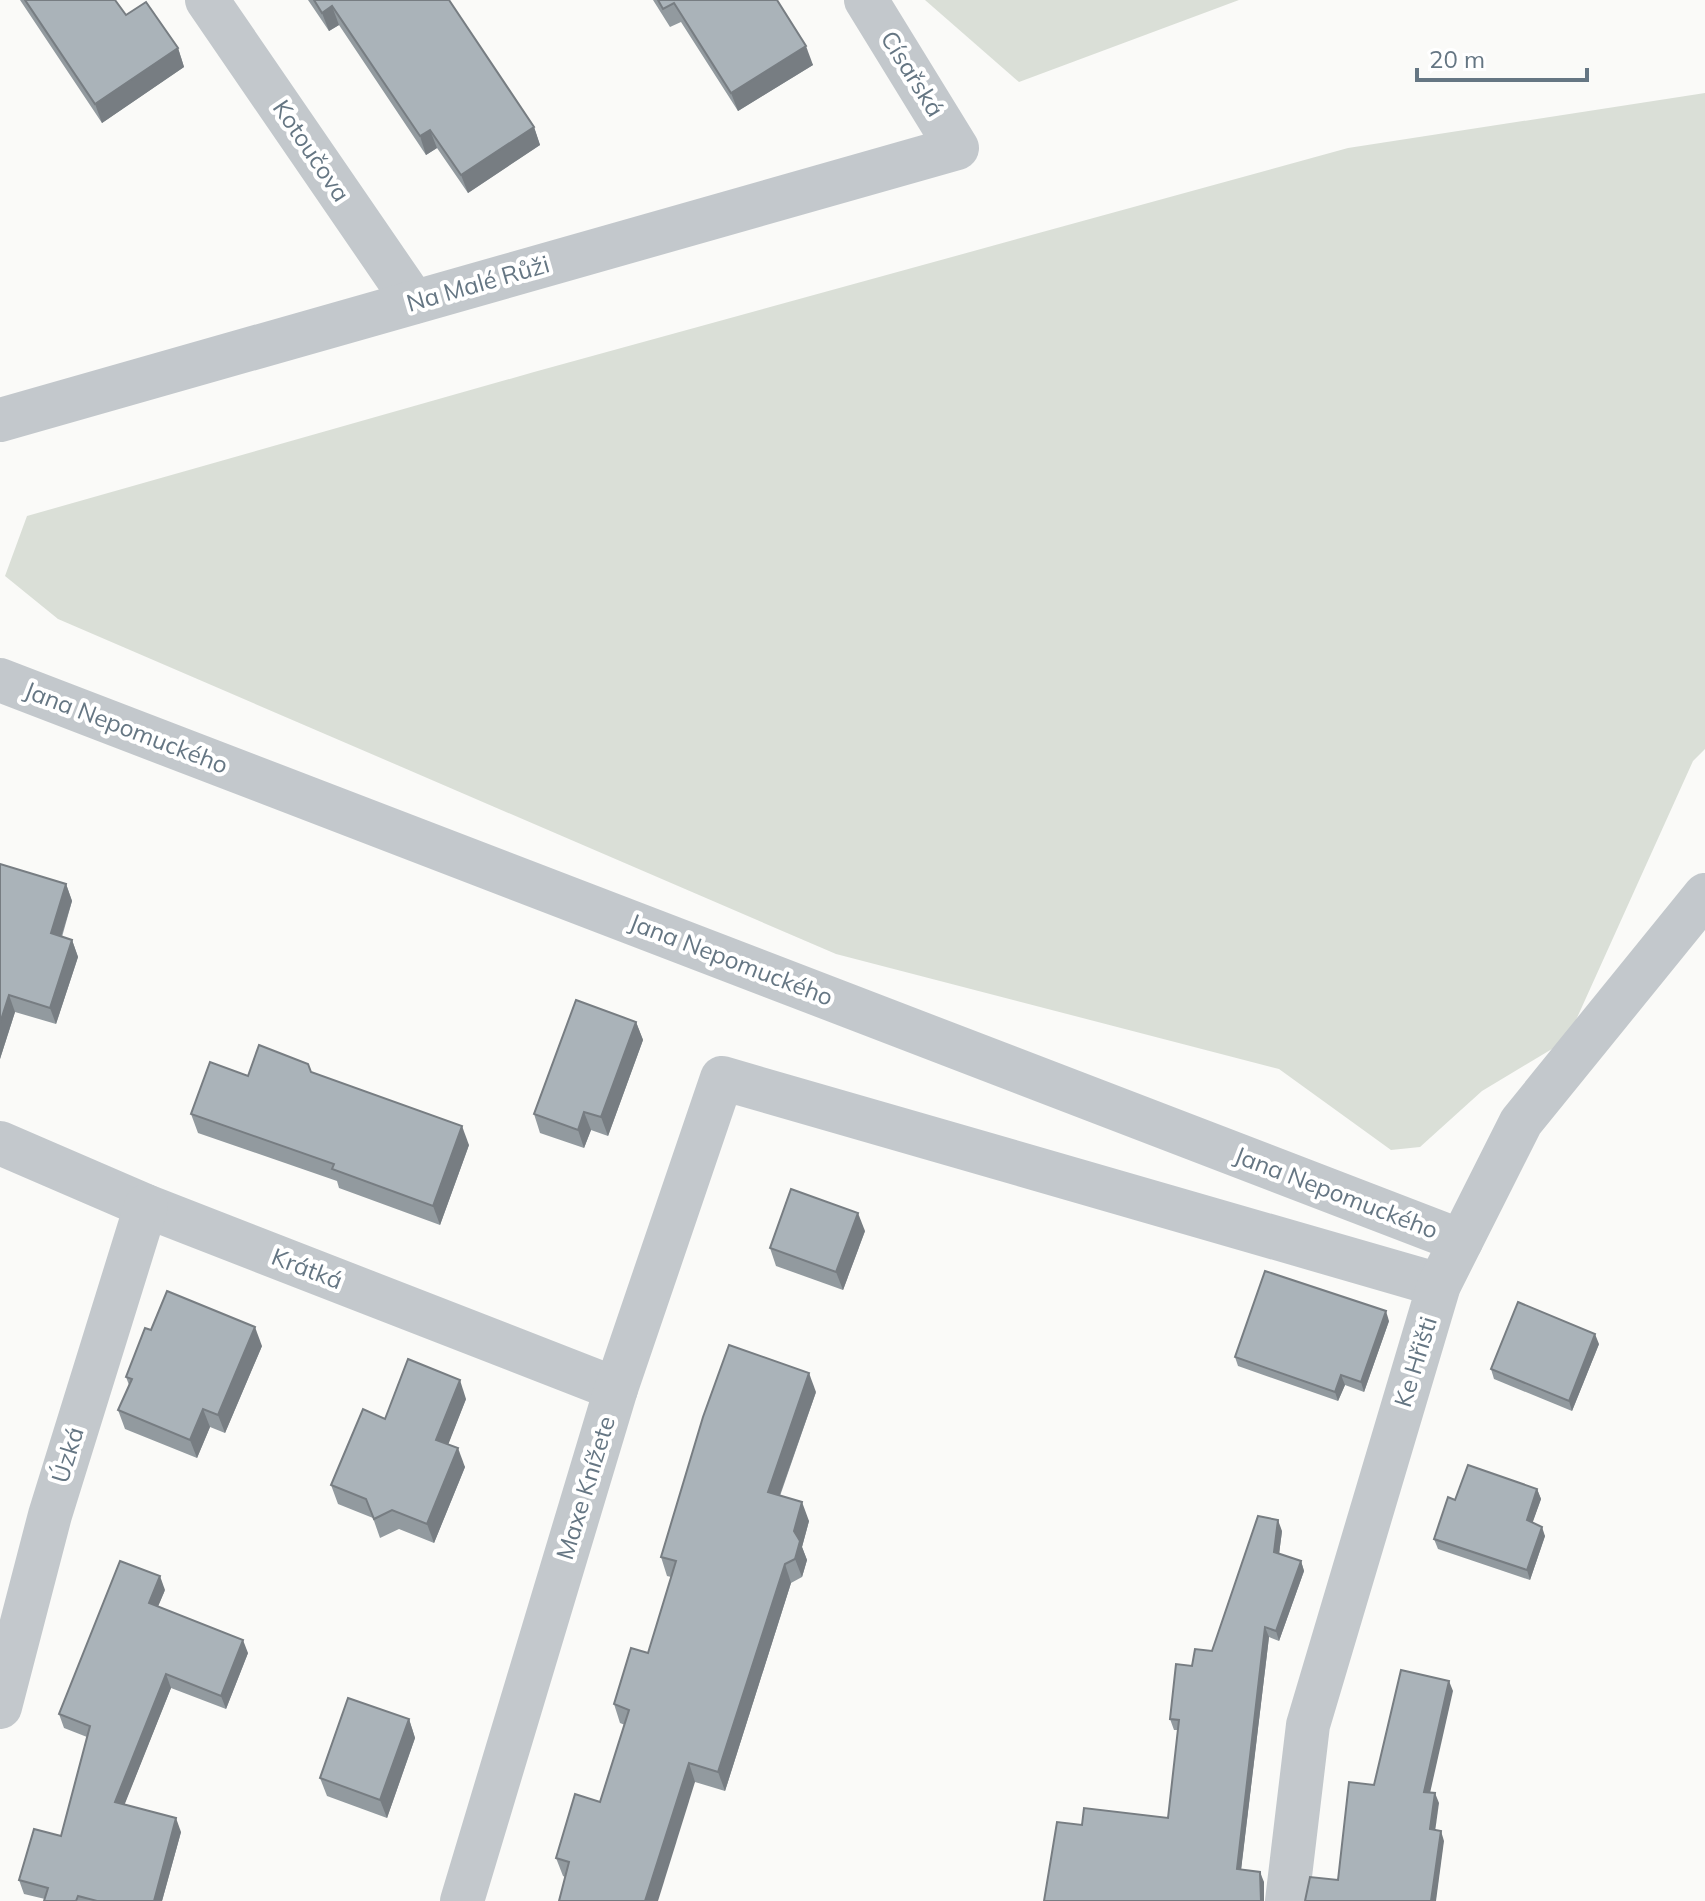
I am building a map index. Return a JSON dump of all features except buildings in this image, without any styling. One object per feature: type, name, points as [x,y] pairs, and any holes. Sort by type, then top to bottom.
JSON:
[{"type":"street","name":"Kotoučova","points":[[207,0],[414,302]]},
{"type":"street","name":"Císařská","points":[[866,0],[957,148]]},
{"type":"street","name":"Na Malé Růži","points":[[0,420],[957,148]]},
{"type":"street","name":"Jana Nepomuckého","points":[[0,680],[1461,1241]]},
{"type":"street","name":"Ke Hřišti","points":[[1287,1901],[1308,1725],[1439,1285],[1521,1122],[1705,895]]},
{"type":"street","name":"Maxe Knížete","points":[[462,1901],[616,1389],[722,1078],[1439,1285]]},
{"type":"street","name":"Krátká","points":[[0,1143],[146,1206],[616,1389]]},
{"type":"street","name":"Úzká","points":[[0,1707],[50,1515],[146,1206]]},
{"type":"shaded area","points":[[925,0],[1239,0],[1019,82]]},
{"type":"shaded area","points":[[1705,93],[1705,749],[1693,761],[1567,1040],[1482,1091],[1420,1147],[1391,1150],[1279,1069],[836,954],[58,619],[5,576],[27,516],[534,372],[1348,148]]}]
